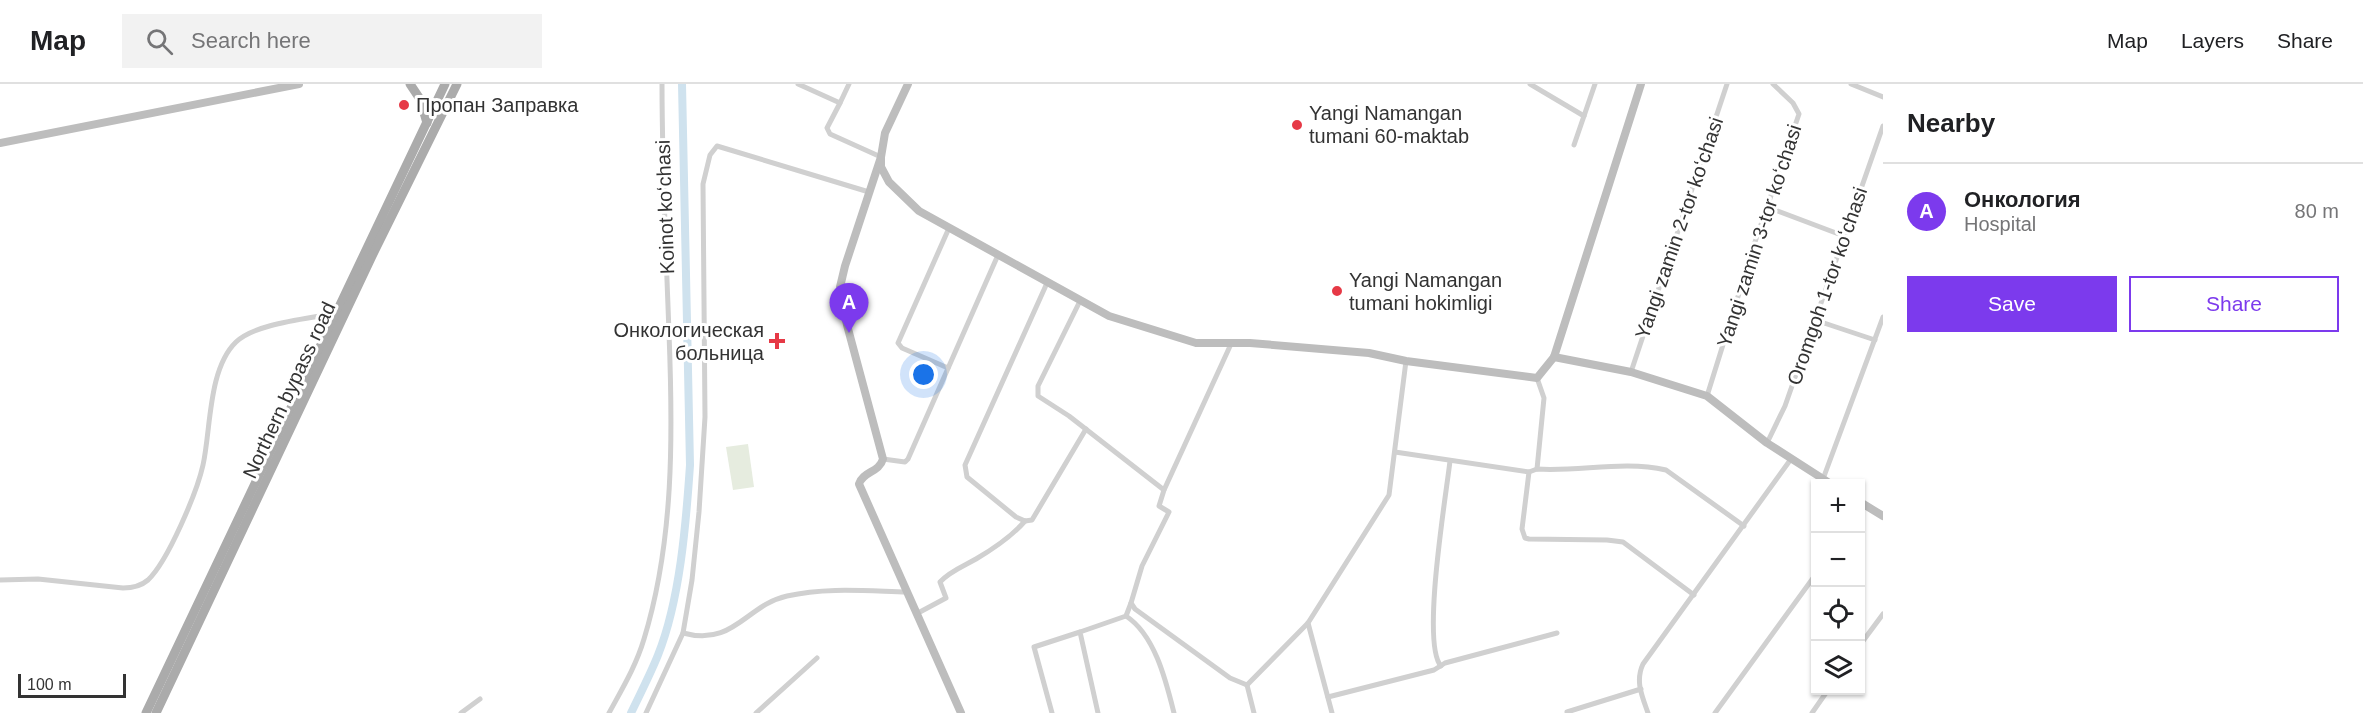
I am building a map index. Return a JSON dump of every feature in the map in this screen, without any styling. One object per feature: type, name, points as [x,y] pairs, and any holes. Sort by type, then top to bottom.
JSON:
[{"type":"main road","points":[[410,84],[420,99],[427,123]]},
{"type":"main road","name":"Northern bypass road","points":[[156,713],[215,576],[445,84]]},
{"type":"main road","name":"Northern bypass road","points":[[146,713],[457,84]]},
{"type":"street","points":[[0,143],[299,84]]},
{"type":"street","name":"Koinot koʻchasi","points":[[609,713],[634,667],[644,640],[658,575],[671,460],[672,416],[662,84]]},
{"type":"street","points":[[798,84],[840,103]]},
{"type":"street","points":[[849,84],[828,125],[828,132],[880,157]]},
{"type":"street","points":[[908,84],[885,133],[880,157],[840,287],[847,325],[883,459],[878,469],[864,476],[859,484],[961,713]]},
{"type":"street","points":[[1530,84],[1584,116]]},
{"type":"street","points":[[1574,145],[1595,84]]},
{"type":"street","points":[[1537,378],[1554,357],[1641,84]]},
{"type":"street","name":"Yangi zamin 2-tor koʻchasi","points":[[1631,372],[1727,84]]},
{"type":"street","name":"Yangi zamin 3-tor koʻchasi","points":[[1707,396],[1799,114],[1793,103],[1773,84]]},
{"type":"street","points":[[1851,84],[1883,97]]},
{"type":"street","name":"Oromgoh 1-tor koʻchasi","points":[[1767,443],[1785,406],[1883,126]]},
{"type":"street","points":[[646,713],[683,633],[692,580],[705,442],[702,199],[704,177],[710,155],[717,146],[726,147],[869,192]]},
{"type":"street","points":[[880,157],[881,167],[889,182],[919,211],[1109,316],[1196,343],[1250,343],[1369,353],[1406,361],[1537,378]]},
{"type":"street","points":[[1767,207],[1844,236]]},
{"type":"street","points":[[948,368],[902,348],[898,343],[949,228]]},
{"type":"street","points":[[883,459],[900,462],[908,459],[998,255]]},
{"type":"street","points":[[1047,283],[965,465],[967,477],[1016,517],[1025,521],[1032,520],[1086,429]]},
{"type":"street","points":[[1080,301],[1044,372],[1037,391],[1041,399],[1086,429],[1164,490]]},
{"type":"street","points":[[0,580],[38,579],[123,588],[131,588],[146,582],[167,550],[198,484],[204,463],[216,383],[222,364],[234,343],[253,331],[336,313]]},
{"type":"street","points":[[1828,479],[1883,317]]},
{"type":"street","points":[[1815,320],[1875,340]]},
{"type":"street","points":[[1052,713],[1034,647],[1126,616],[1142,566],[1169,512],[1159,506],[1164,490],[1231,344]]},
{"type":"street","points":[[1554,357],[1631,372],[1707,396],[1767,443],[1824,479]]},
{"type":"street","points":[[1247,686],[1308,623],[1326,599],[1389,495],[1406,361]]},
{"type":"street","points":[[1537,378],[1544,398],[1537,469]]},
{"type":"street","points":[[1395,452],[1529,472],[1537,469],[1626,465],[1665,470],[1744,526]]},
{"type":"street","points":[[1648,713],[1640,693],[1638,676],[1642,664],[1791,459]]},
{"type":"street","points":[[1441,666],[1435,652],[1433,614],[1450,461]]},
{"type":"street","points":[[1529,472],[1522,529],[1525,538],[1623,542],[1694,595]]},
{"type":"street","points":[[1865,507],[1883,516]]},
{"type":"street","points":[[918,613],[946,598],[940,582],[946,575],[978,557],[1019,528],[1025,521]]},
{"type":"street","points":[[1715,713],[1811,580]]},
{"type":"street","points":[[683,633],[698,637],[719,634],[789,595],[824,590],[907,592]]},
{"type":"street","points":[[1131,603],[1135,609],[1230,678],[1247,686]]},
{"type":"street","points":[[1863,641],[1883,614]]},
{"type":"street","points":[[1126,616],[1138,624],[1165,674],[1174,713]]},
{"type":"street","points":[[1308,623],[1332,713]]},
{"type":"street","points":[[1080,632],[1098,713]]},
{"type":"street","points":[[1328,697],[1434,670],[1441,666],[1557,633]]},
{"type":"street","points":[[756,713],[818,658]]},
{"type":"street","points":[[1247,686],[1254,713]]},
{"type":"street","points":[[1566,713],[1641,690]]},
{"type":"street","points":[[1812,713],[1825,695]]},
{"type":"street","points":[[461,713],[480,699]]},
{"type":"shaded area","points":[[748,444],[754,487],[733,490],[726,447]]},
{"type":"waterway","points":[[631,713],[658,655],[672,610],[681,562],[690,465],[682,84]]},
{"type":"place","name":"Пропан Заправка","points":[[404,105]]},
{"type":"place","name":"Yangi Namangan tumani 60-maktab","points":[[1297,125]]},
{"type":"place","name":"Yangi Namangan tumani hokimligi","points":[[1337,291]]},
{"type":"place","name":"Онкология","points":[[849,333]]},
{"type":"place","name":"Онкологическая больница","points":[[777,341]]}]
